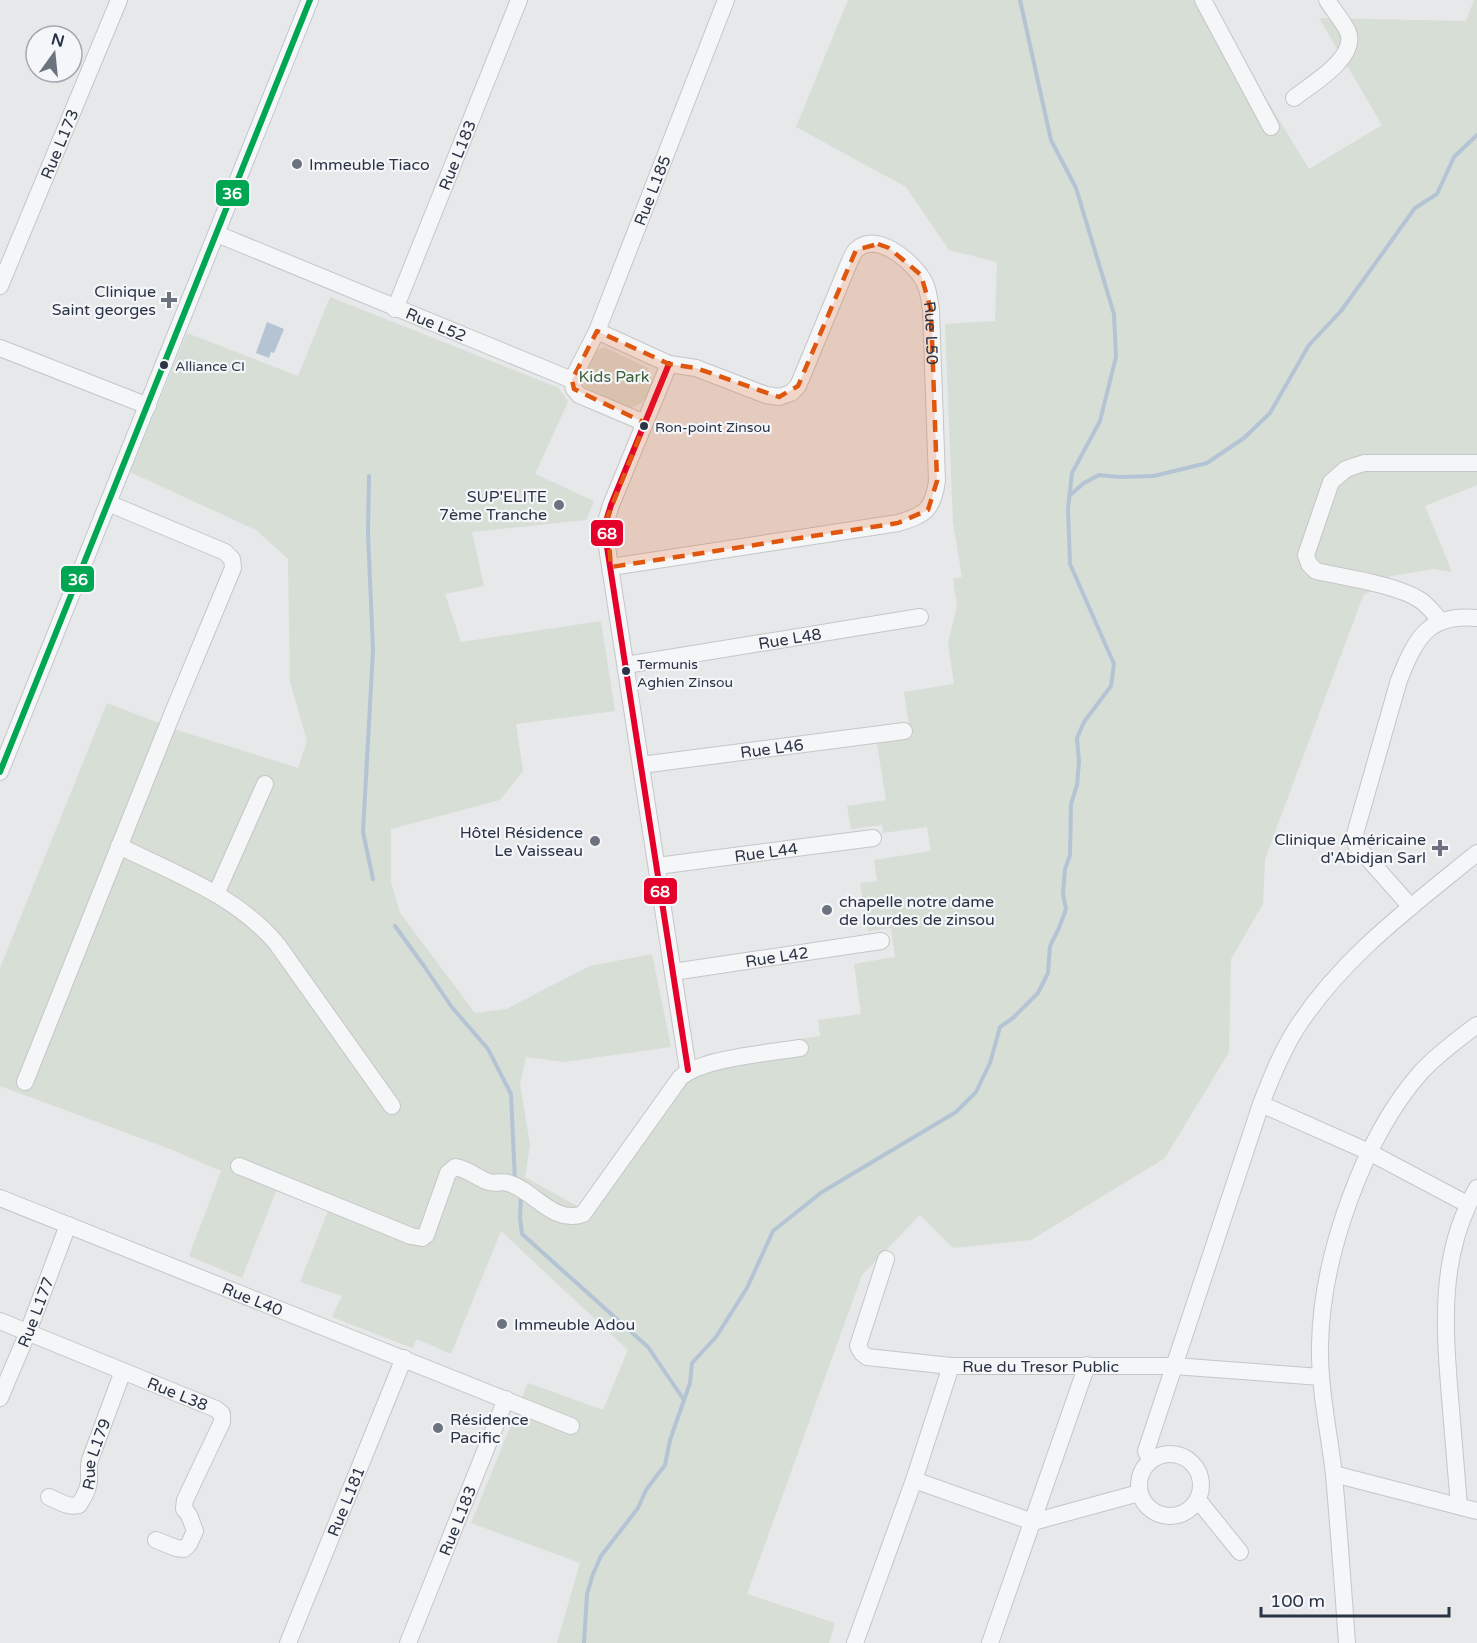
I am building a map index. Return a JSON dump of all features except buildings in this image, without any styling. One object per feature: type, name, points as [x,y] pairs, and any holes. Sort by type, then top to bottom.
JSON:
[{"type":"street","name":"Rue L173","points":[[0,286],[119,0]]},
{"type":"street","points":[[0,772],[310,0]]},
{"type":"street","name":"Rue L183","points":[[395,309],[519,0]]},
{"type":"street","name":"Rue L185","points":[[572,380],[597,331],[726,0]]},
{"type":"street","points":[[1203,0],[1271,127]]},
{"type":"street","points":[[1293,98],[1337,64],[1346,54],[1349,43],[1348,33],[1327,0]]},
{"type":"street","name":"Rue L52","points":[[217,234],[572,380],[574,389],[579,395],[645,423]]},
{"type":"street","name":"Rue L50","points":[[597,331],[669,364],[696,368],[766,395],[779,397],[791,393],[798,386],[856,250],[866,245],[878,244],[890,248],[921,275],[928,290],[931,310],[938,481],[935,498],[928,510],[916,518],[898,523],[611,567]]},
{"type":"street","points":[[0,348],[148,406]]},
{"type":"street","points":[[669,364],[607,518],[607,547],[688,1070]]},
{"type":"street","points":[[1440,620],[1422,601],[1413,596],[1316,572],[1309,564],[1306,555],[1331,483],[1346,469],[1364,463],[1477,462]]},
{"type":"street","points":[[25,1082],[233,568],[232,559],[225,552],[108,503]]},
{"type":"street","points":[[1411,907],[1358,847],[1354,838],[1396,691],[1408,658],[1428,628],[1440,620],[1460,616],[1477,618]]},
{"type":"street","name":"Rue L48","points":[[626,665],[920,618]]},
{"type":"street","name":"Rue L46","points":[[641,765],[904,731]]},
{"type":"street","points":[[216,894],[265,784]]},
{"type":"street","name":"Rue L44","points":[[657,866],[873,838]]},
{"type":"street","points":[[119,846],[216,894],[262,926],[392,1106]]},
{"type":"street","points":[[1150,1460],[1146,1451],[1276,1064],[1296,1029],[1322,993],[1349,962],[1477,853]]},
{"type":"street","name":"Rue L42","points":[[673,972],[881,941]]},
{"type":"street","points":[[1347,1643],[1334,1474],[1321,1377],[1320,1343],[1324,1294],[1345,1215],[1369,1152],[1392,1113],[1422,1072],[1477,1025]]},
{"type":"street","points":[[239,1166],[422,1239],[426,1236],[448,1173],[455,1167],[464,1168],[492,1183],[507,1182],[528,1193],[547,1208],[565,1217],[576,1217],[583,1214],[688,1070],[710,1063],[800,1048]]},
{"type":"street","points":[[1261,1104],[1369,1152],[1467,1204]]},
{"type":"street","points":[[1459,1506],[1445,1328],[1445,1298],[1457,1236],[1467,1204],[1477,1188]]},
{"type":"street","name":"Rue L40","points":[[0,1198],[571,1426]]},
{"type":"street","name":"Rue L177","points":[[0,1398],[68,1226]]},
{"type":"street","name":"Rue du Tresor Public","points":[[886,1259],[858,1346],[867,1357],[951,1366],[1174,1366],[1321,1377]]},
{"type":"street","name":"Rue L38","points":[[0,1321],[216,1409],[222,1414],[222,1422],[185,1500],[184,1509],[195,1531],[189,1544],[184,1549],[156,1540]]},
{"type":"street","name":"Rue L181","points":[[288,1643],[404,1358]]},
{"type":"street","points":[[990,1643],[1087,1365]]},
{"type":"street","points":[[855,1643],[914,1480],[951,1366]]},
{"type":"street","name":"Rue L179","points":[[49,1497],[73,1507],[79,1505],[88,1487],[87,1470],[90,1460],[123,1371]]},
{"type":"street","name":"Rue L183","points":[[408,1643],[506,1399]]},
{"type":"street","points":[[1170,1453],[1181,1455],[1197,1469],[1201,1479],[1201,1490],[1198,1500],[1191,1509],[1171,1517],[1151,1511],[1143,1503],[1139,1493],[1140,1475],[1150,1460],[1170,1453]]},
{"type":"street","points":[[1334,1474],[1477,1511]]},
{"type":"street","points":[[914,1480],[1033,1521],[1139,1493]]},
{"type":"street","points":[[1198,1500],[1239,1552]]},
{"type":"highlighted area","points":[[878,244],[889,248],[921,275],[931,310],[937,481],[928,510],[898,523],[611,567],[607,518],[645,423],[574,389],[572,380],[597,331],[669,364],[696,368],[779,397],[798,386],[856,250]]},
{"type":"green space","points":[[848,0],[1206,0],[1309,169],[1382,125],[1319,18],[1466,21],[1474,0],[1477,0],[1477,485],[1425,506],[1452,572],[1433,569],[1391,576],[1363,596],[1265,859],[1263,904],[1231,959],[1229,1052],[1165,1158],[1031,1240],[953,1248],[920,1215],[862,1275],[747,1594],[835,1623],[829,1643],[557,1643],[580,1563],[471,1523],[528,1383],[603,1410],[628,1350],[501,1231],[451,1354],[417,1339],[412,1348],[332,1317],[342,1296],[300,1282],[328,1211],[276,1191],[242,1278],[189,1256],[221,1171],[170,1149],[0,1086],[0,968],[107,703],[177,730],[298,768],[307,741],[290,682],[288,559],[256,530],[130,472],[187,333],[298,376],[330,297],[559,388],[568,402],[535,474],[594,501],[586,520],[472,532],[484,586],[445,594],[461,642],[601,621],[615,711],[516,724],[523,771],[500,800],[391,829],[391,882],[400,913],[475,1013],[506,1009],[590,966],[652,954],[671,1047],[564,1062],[526,1057],[520,1084],[530,1145],[525,1177],[584,1210],[679,1081],[706,1054],[820,1036],[818,1020],[861,1014],[854,964],[895,957],[891,928],[868,931],[860,883],[877,881],[874,860],[931,851],[927,827],[883,833],[882,825],[851,829],[847,806],[886,800],[877,744],[911,738],[904,692],[954,684],[948,642],[957,606],[953,579],[962,577],[953,523],[945,324],[995,321],[997,262],[949,250],[906,187],[796,127]]},
{"type":"green space","name":"Kids Park","points":[[604,347],[648,368],[653,385],[639,404],[630,408],[585,387],[583,371],[596,351]]},
{"type":"water","points":[[267,322],[284,329],[274,353],[271,352],[269,358],[256,353]]},
{"type":"waterway","points":[[584,1643],[587,1594],[601,1556],[638,1508],[646,1490],[665,1465],[670,1440],[690,1383],[692,1363],[716,1337],[747,1288],[773,1231],[822,1192],[956,1112],[976,1092],[990,1063],[1000,1027],[1013,1018],[1038,993],[1048,973],[1050,946],[1066,909],[1063,894],[1065,869],[1070,855],[1071,804],[1077,785],[1079,762],[1077,738],[1084,722],[1111,686],[1114,664],[1070,564],[1068,509],[1072,473],[1100,421],[1116,357],[1114,314],[1076,188],[1051,140],[1020,0]]},
{"type":"waterway","points":[[1069,496],[1084,483],[1099,475],[1154,476],[1207,463],[1244,438],[1270,413],[1309,345],[1341,311],[1415,208],[1437,194],[1454,157],[1477,135]]},
{"type":"waterway","points":[[369,476],[368,533],[373,650],[363,832],[373,879]]},
{"type":"waterway","points":[[395,926],[451,1006],[488,1049],[511,1094],[515,1182]]},
{"type":"waterway","points":[[521,1194],[522,1234],[648,1347],[684,1400]]},
{"type":"transit line","name":"36","points":[[0,772],[310,0]]},
{"type":"transit line","name":"68","points":[[669,364],[611,505],[607,518],[607,547],[688,1070]]},
{"type":"place","name":"Immeuble Tiaco","points":[[297,164]]},
{"type":"place","name":"Clinique Saint georges","points":[[169,300]]},
{"type":"place","name":"Alliance CI","points":[[164,365]]},
{"type":"place","name":"Ron-point Zinsou","points":[[644,426]]},
{"type":"place","name":"SUP'ELITE 7ème Tranche","points":[[559,505]]},
{"type":"place","name":"Termunis Aghien Zinsou","points":[[626,671]]},
{"type":"place","name":"Hôtel Résidence Le Vaisseau","points":[[595,841]]},
{"type":"place","name":"Clinique Américaine d'Abidjan Sarl","points":[[1440,848]]},
{"type":"place","name":"chapelle notre dame de lourdes de zinsou","points":[[827,910]]},
{"type":"place","name":"Immeuble Adou","points":[[502,1324]]},
{"type":"place","name":"Résidence Pacific","points":[[438,1428]]}]
